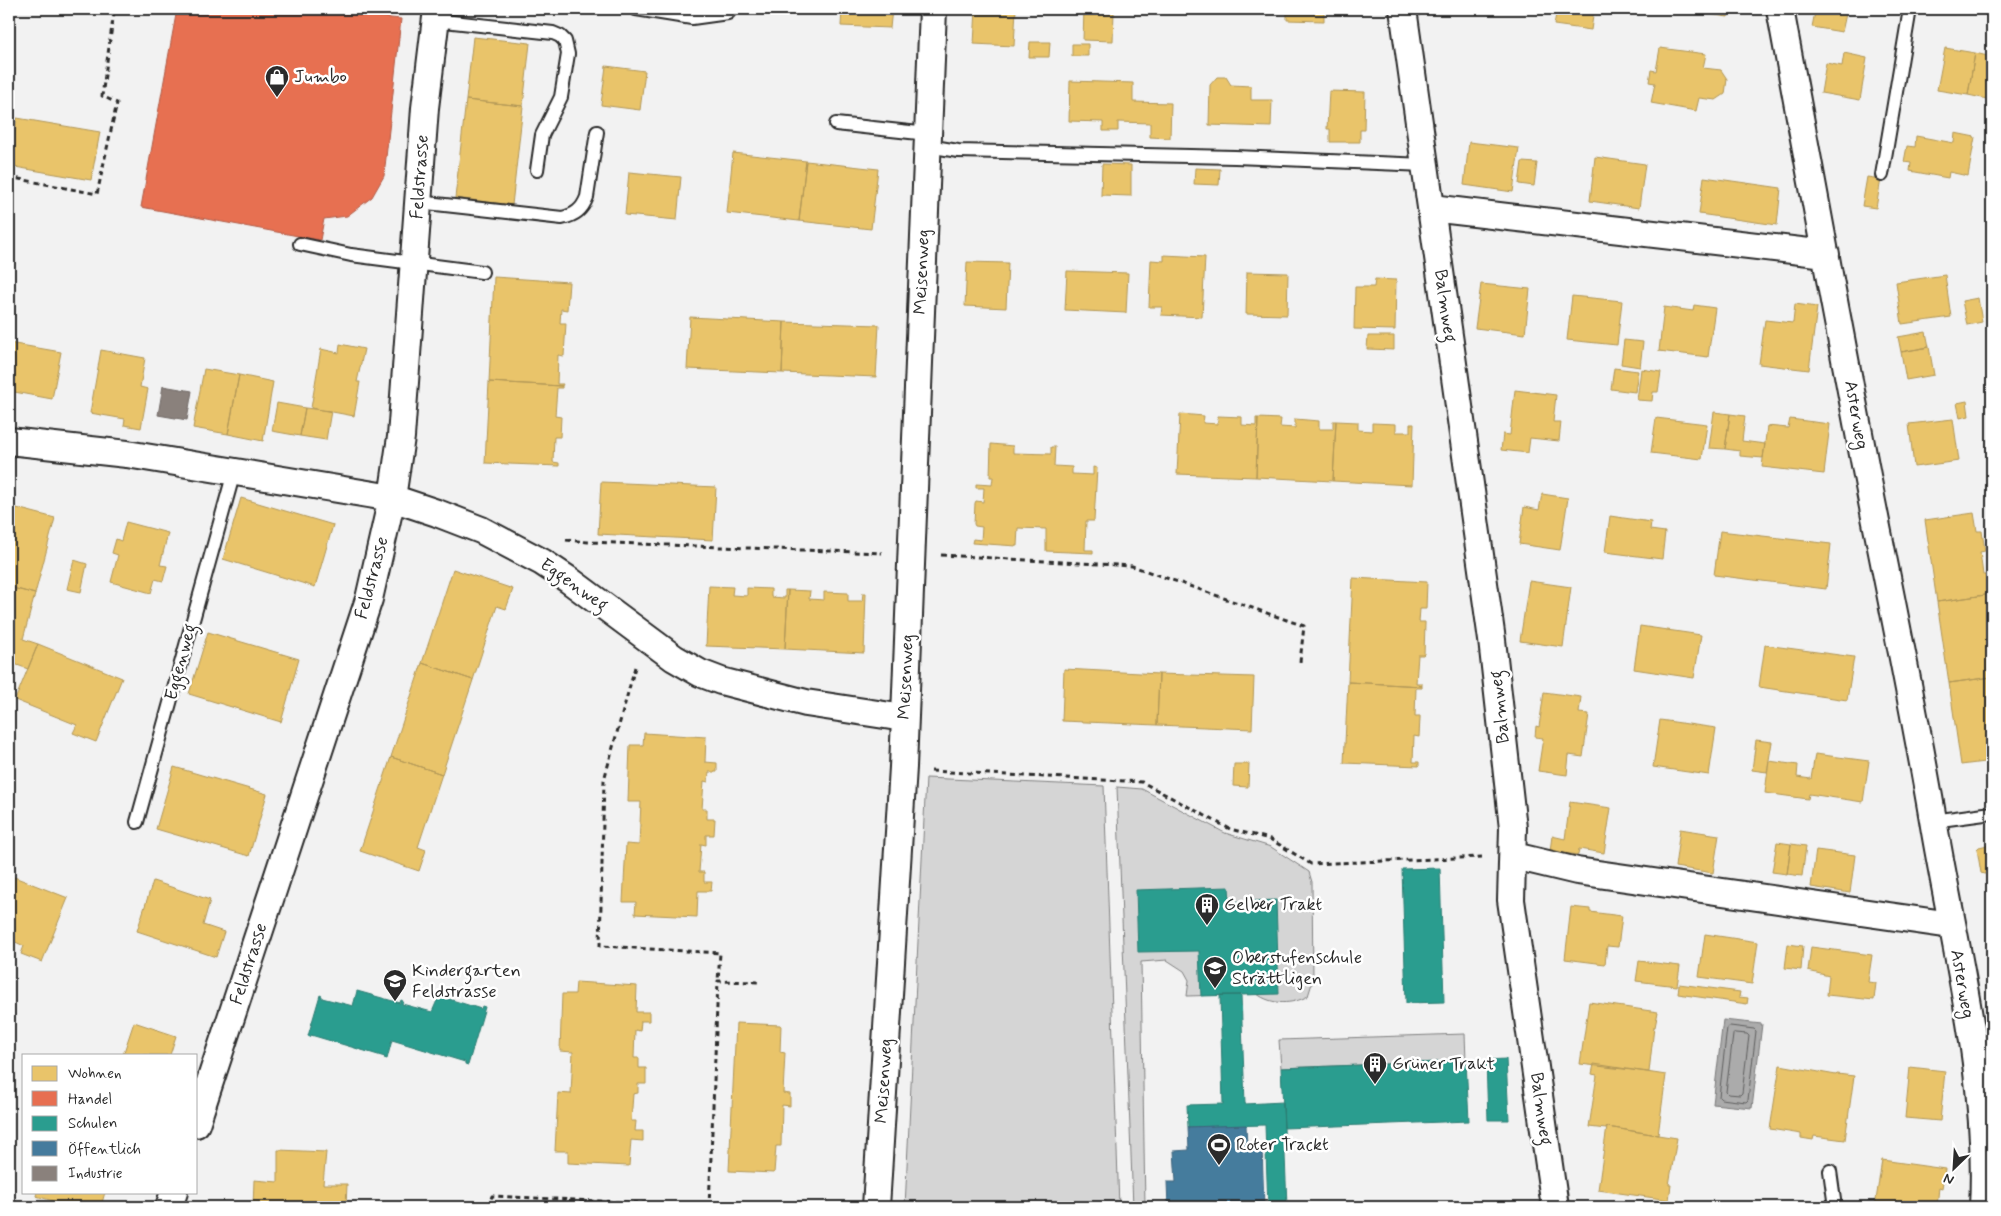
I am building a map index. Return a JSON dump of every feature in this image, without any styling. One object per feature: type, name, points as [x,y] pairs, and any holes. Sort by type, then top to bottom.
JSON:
[{"type":"street","name":"Meisenweg","points":[[876,1207],[904,718],[933,9]]},
{"type":"street","name":"Balmweg","points":[[1403,9],[1492,640],[1513,828],[1514,856],[1511,900],[1555,1207]]},
{"type":"street","name":"Asterweg","points":[[1780,9],[1933,821],[1981,1099],[1984,1141],[1983,1207]]},
{"type":"street","name":"Feldstrasse","points":[[198,1118],[369,598],[392,498],[400,437],[425,108],[436,14]]},
{"type":"street","points":[[1432,208],[1826,254]]},
{"type":"street","name":"Eggenweg","points":[[9,442],[127,454],[392,498],[454,520],[512,546],[569,580],[674,658],[700,673],[721,681],[806,703],[904,718]]},
{"type":"street","points":[[1514,856],[1577,871],[1951,925]]},
{"type":"street","points":[[169,1207],[173,1194]]},
{"type":"lane","points":[[636,9],[692,18],[728,13],[732,9]]},
{"type":"lane","points":[[1882,174],[1910,9]]},
{"type":"lane","points":[[436,14],[554,34],[565,41],[568,54],[561,97],[542,135],[537,170]]},
{"type":"lane","points":[[836,124],[928,140],[958,151],[1235,157],[1425,166]]},
{"type":"lane","points":[[418,202],[562,218],[572,216],[584,205],[587,197],[597,132]]},
{"type":"lane","points":[[300,244],[351,255],[482,272]]},
{"type":"lane","name":"Eggenweg","points":[[137,822],[234,472]]},
{"type":"lane","points":[[1933,821],[1992,813]]},
{"type":"lane","points":[[1830,1171],[1835,1207]]},
{"type":"path","points":[[9,177],[97,194],[117,103],[102,96],[114,12],[92,9]]},
{"type":"path","points":[[644,636],[604,780],[600,946],[720,952],[709,1207]]},
{"type":"path","points":[[926,770],[1142,782],[1230,829],[1270,839],[1311,864],[1514,856]]},
{"type":"path","points":[[718,981],[758,982]]},
{"type":"path","points":[[488,1207],[492,1196],[722,1207]]},
{"type":"shaded area","points":[[926,778],[1104,786],[1119,1207],[905,1207]]},
{"type":"shaded area","points":[[1117,787],[1142,789],[1225,833],[1271,847],[1309,872],[1312,882],[1313,980],[1308,996],[1302,999],[1276,1002],[1257,994],[1187,996],[1189,980],[1184,971],[1167,960],[1141,962],[1145,1207],[1133,1207]]},
{"type":"shaded area","points":[[1465,1034],[1466,1061],[1281,1068],[1279,1040]]},
{"type":"water","points":[[1723,1020],[1762,1024],[1752,1108],[1713,1104]]},
{"type":"building: Wohnen","points":[[842,9],[892,9],[890,28],[841,26]]},
{"type":"building: Wohnen","points":[[976,9],[1016,9],[1014,46],[974,44]]},
{"type":"building: Wohnen","points":[[1084,9],[1111,9],[1111,12],[1114,12],[1113,41],[1083,40]]},
{"type":"building: Wohnen","points":[[1287,9],[1324,9],[1324,21],[1287,20]]},
{"type":"building: Wohnen","points":[[1557,9],[1594,9],[1591,30],[1554,25]]},
{"type":"building: Wohnen","points":[[1678,9],[1730,9],[1728,17]]},
{"type":"building: Wohnen","points":[[1807,9],[1847,9],[1842,32],[1812,27],[1815,12],[1807,11]]},
{"type":"building: Wohnen","points":[[473,37],[530,43],[523,106],[466,100]]},
{"type":"building: Wohnen","points":[[1030,42],[1050,42],[1049,57],[1029,57]]},
{"type":"building: Wohnen","points":[[1072,44],[1088,44],[1088,56],[1072,56]]},
{"type":"building: Wohnen","points":[[1660,48],[1706,54],[1703,68],[1721,70],[1727,79],[1725,94],[1716,100],[1699,98],[1696,111],[1651,103],[1655,83],[1649,82],[1651,70],[1656,71]]},
{"type":"building: Wohnen","points":[[1945,48],[1975,53],[1968,95],[1937,90]]},
{"type":"building: Wohnen","points":[[1844,53],[1867,58],[1860,100],[1821,93],[1826,63],[1842,66]]},
{"type":"building: Wohnen","points":[[1975,53],[1992,57],[1992,100],[1968,95]]},
{"type":"building: Wohnen","points":[[606,66],[645,71],[640,110],[601,105]]},
{"type":"building: Wohnen","points":[[1217,77],[1226,77],[1231,85],[1251,86],[1251,100],[1272,100],[1271,127],[1209,125],[1210,85]]},
{"type":"building: Wohnen","points":[[1070,81],[1133,83],[1133,102],[1171,103],[1170,138],[1150,137],[1150,123],[1118,122],[1118,131],[1103,131],[1103,122],[1069,121]]},
{"type":"building: Wohnen","points":[[1329,91],[1365,92],[1364,130],[1360,130],[1360,142],[1330,142],[1330,129],[1327,129]]},
{"type":"building: Wohnen","points":[[466,100],[523,106],[512,205],[455,198]]},
{"type":"building: Wohnen","points":[[17,118],[100,132],[91,180],[9,166]]},
{"type":"building: Wohnen","points":[[1955,133],[1975,137],[1968,176],[1949,172],[1948,178],[1910,171],[1911,163],[1904,162],[1907,146],[1915,147],[1916,136],[1954,143]]},
{"type":"building: Wohnen","points":[[1469,142],[1519,148],[1513,192],[1464,185]]},
{"type":"building: Wohnen","points":[[733,153],[806,161],[799,221],[727,213]]},
{"type":"building: Wohnen","points":[[1595,157],[1645,164],[1639,208],[1590,201]]},
{"type":"building: Wohnen","points":[[806,161],[878,169],[871,229],[799,221]]},
{"type":"building: Wohnen","points":[[1522,162],[1537,163],[1534,186],[1519,184]]},
{"type":"building: Wohnen","points":[[1102,164],[1131,165],[1131,196],[1101,195]]},
{"type":"building: Wohnen","points":[[1195,168],[1220,169],[1219,185],[1194,184]]},
{"type":"building: Wohnen","points":[[629,172],[681,177],[677,220],[625,215]]},
{"type":"building: Wohnen","points":[[1704,177],[1781,188],[1777,225],[1699,214]]},
{"type":"building: Wohnen","points":[[1867,177],[1881,179],[1876,208],[1862,206]]},
{"type":"building: Wohnen","points":[[1164,255],[1205,257],[1202,317],[1161,315],[1162,307],[1149,307],[1151,260],[1164,261]]},
{"type":"building: Wohnen","points":[[967,262],[1008,263],[1006,308],[965,306]]},
{"type":"building: Wohnen","points":[[1067,271],[1128,273],[1126,313],[1065,310]]},
{"type":"building: Wohnen","points":[[1247,272],[1288,273],[1287,315],[1246,314]]},
{"type":"building: Wohnen","points":[[1945,275],[1951,317],[1902,324],[1896,282]]},
{"type":"building: Wohnen","points":[[494,277],[569,282],[567,310],[561,309],[560,323],[566,323],[564,356],[558,355],[557,384],[563,384],[562,386],[489,382]]},
{"type":"building: Wohnen","points":[[1375,279],[1396,280],[1395,330],[1354,329],[1355,287],[1374,287]]},
{"type":"building: Wohnen","points":[[1481,284],[1530,289],[1525,334],[1475,328]]},
{"type":"building: Wohnen","points":[[1572,296],[1622,301],[1617,345],[1567,340]]},
{"type":"building: Wohnen","points":[[1978,298],[1982,322],[1967,325],[1962,301]]},
{"type":"building: Wohnen","points":[[1795,304],[1817,307],[1809,370],[1759,364],[1765,320],[1793,323]]},
{"type":"building: Wohnen","points":[[1694,305],[1715,308],[1708,357],[1659,351],[1664,307],[1693,311]]},
{"type":"building: Wohnen","points":[[690,317],[784,322],[782,373],[687,369]]},
{"type":"building: Wohnen","points":[[784,322],[879,325],[876,377],[782,373]]},
{"type":"building: Wohnen","points":[[1926,332],[1929,347],[1901,352],[1898,337]]},
{"type":"building: Wohnen","points":[[1368,336],[1394,336],[1394,350],[1367,349]]},
{"type":"building: Wohnen","points":[[1624,340],[1643,342],[1640,367],[1621,364]]},
{"type":"building: Wohnen","points":[[9,343],[61,352],[52,399],[9,391]]},
{"type":"building: Wohnen","points":[[340,344],[364,349],[357,382],[360,382],[354,416],[311,408],[321,349],[339,353]]},
{"type":"building: Wohnen","points":[[1929,347],[1934,375],[1906,380],[1901,352]]},
{"type":"building: Wohnen","points":[[101,350],[145,358],[140,387],[148,389],[141,428],[124,425],[125,419],[90,413]]},
{"type":"building: Wohnen","points":[[1614,368],[1638,371],[1635,392],[1611,389]]},
{"type":"building: Wohnen","points":[[204,369],[239,375],[228,434],[193,428]]},
{"type":"building: Wohnen","points":[[1641,369],[1661,372],[1658,392],[1653,392],[1652,401],[1637,400]]},
{"type":"building: Wohnen","points":[[239,375],[273,382],[263,441],[228,434]]},
{"type":"building: Wohnen","points":[[489,382],[562,386],[562,388],[557,388],[555,416],[561,417],[560,437],[554,437],[553,462],[559,463],[559,466],[485,463]]},
{"type":"building: Wohnen","points":[[1515,390],[1556,395],[1553,422],[1561,422],[1559,441],[1530,438],[1528,453],[1501,450],[1503,434],[1510,435]]},
{"type":"building: Wohnen","points":[[1967,401],[1969,416],[1960,418],[1957,403]]},
{"type":"building: Wohnen","points":[[277,403],[305,408],[300,436],[272,431]]},
{"type":"building: Wohnen","points":[[305,408],[331,411],[326,440],[300,436]]},
{"type":"building: Wohnen","points":[[1714,412],[1730,414],[1725,449],[1709,448]]},
{"type":"building: Wohnen","points":[[1180,414],[1204,416],[1203,423],[1218,424],[1218,416],[1242,417],[1242,425],[1256,426],[1256,418],[1258,418],[1256,477],[1177,474]]},
{"type":"building: Wohnen","points":[[1730,414],[1745,416],[1742,441],[1765,444],[1763,458],[1740,456],[1740,451],[1725,449]]},
{"type":"building: Wohnen","points":[[1258,418],[1281,419],[1280,427],[1295,428],[1295,419],[1319,421],[1319,429],[1333,429],[1333,421],[1336,421],[1333,481],[1256,477]]},
{"type":"building: Wohnen","points":[[1656,418],[1707,424],[1702,459],[1651,453]]},
{"type":"building: Wohnen","points":[[1790,419],[1830,424],[1824,474],[1762,467],[1767,426],[1788,428]]},
{"type":"building: Wohnen","points":[[1953,419],[1959,461],[1914,467],[1909,424]]},
{"type":"building: Wohnen","points":[[1336,421],[1358,422],[1358,430],[1372,431],[1372,423],[1396,424],[1396,432],[1410,432],[1410,424],[1414,424],[1412,485],[1333,481]]},
{"type":"building: Wohnen","points":[[991,444],[1013,446],[1013,453],[1051,454],[1051,447],[1055,447],[1054,466],[1072,467],[1072,474],[1093,475],[1093,467],[1097,468],[1094,521],[1086,521],[1085,550],[1093,550],[1093,553],[1046,551],[1046,529],[1018,528],[1017,546],[972,543],[973,539],[981,540],[982,527],[975,526],[974,524],[975,503],[976,501],[983,502],[984,488],[976,488],[976,484],[992,485],[993,477],[990,477]]},
{"type":"building: Wohnen","points":[[601,482],[716,487],[713,540],[598,534]]},
{"type":"building: Wohnen","points":[[1542,494],[1568,498],[1560,550],[1519,544],[1524,507],[1539,510]]},
{"type":"building: Wohnen","points":[[241,498],[333,525],[315,587],[223,559]]},
{"type":"building: Wohnen","points":[[9,506],[55,518],[35,594],[9,587]]},
{"type":"building: Wohnen","points":[[1974,513],[1977,531],[1982,531],[1985,551],[1980,552],[1983,575],[1988,575],[1992,594],[1937,602],[1925,520]]},
{"type":"building: Wohnen","points":[[1610,516],[1651,522],[1650,530],[1665,532],[1662,559],[1605,552]]},
{"type":"building: Wohnen","points":[[126,522],[168,533],[160,565],[167,566],[163,581],[155,579],[151,593],[111,582],[118,555],[112,553],[116,539],[121,541]]},
{"type":"building: Wohnen","points":[[1720,531],[1831,544],[1826,589],[1714,575]]},
{"type":"building: Wohnen","points":[[74,560],[87,564],[81,592],[67,589]]},
{"type":"building: Wohnen","points":[[453,569],[513,589],[506,609],[497,606],[473,680],[422,663]]},
{"type":"building: Wohnen","points":[[1353,578],[1427,582],[1426,609],[1420,609],[1419,622],[1425,622],[1424,654],[1418,655],[1416,683],[1422,683],[1422,686],[1348,682]]},
{"type":"building: Wohnen","points":[[1529,581],[1571,587],[1563,647],[1520,641]]},
{"type":"building: Wohnen","points":[[709,586],[733,587],[732,595],[747,596],[747,588],[771,589],[771,597],[785,598],[785,590],[788,590],[785,649],[706,646]]},
{"type":"building: Wohnen","points":[[9,587],[35,594],[23,639],[38,644],[28,669],[9,662]]},
{"type":"building: Wohnen","points":[[788,590],[810,591],[809,599],[824,600],[824,592],[848,593],[848,601],[862,601],[863,593],[866,593],[864,653],[785,649]]},
{"type":"building: Wohnen","points":[[1992,594],[1992,614],[1989,614],[1992,637],[1992,677],[1949,683],[1937,602]]},
{"type":"building: Wohnen","points":[[1640,626],[1701,635],[1694,678],[1634,669]]},
{"type":"building: Wohnen","points":[[208,632],[299,659],[281,722],[189,694]]},
{"type":"building: Wohnen","points":[[38,644],[122,678],[96,742],[73,733],[77,725],[15,700]]},
{"type":"building: Wohnen","points":[[1765,645],[1854,657],[1847,700],[1759,687]]},
{"type":"building: Wohnen","points":[[422,663],[473,680],[442,774],[391,757]]},
{"type":"building: Wohnen","points":[[1064,669],[1159,674],[1157,725],[1062,721]]},
{"type":"building: Wohnen","points":[[1159,674],[1254,677],[1252,729],[1157,725]]},
{"type":"building: Wohnen","points":[[1992,677],[1992,761],[1961,765],[1949,683]]},
{"type":"building: Wohnen","points":[[1348,682],[1422,686],[1422,688],[1416,688],[1415,716],[1420,716],[1420,718],[1419,737],[1414,736],[1413,762],[1419,762],[1419,766],[1344,763]]},
{"type":"building: Wohnen","points":[[1544,692],[1581,697],[1579,713],[1589,714],[1583,757],[1569,755],[1567,775],[1538,771],[1543,738],[1535,737],[1536,726],[1539,727]]},
{"type":"building: Wohnen","points":[[1660,720],[1716,728],[1709,775],[1653,767]]},
{"type":"building: Wohnen","points":[[644,733],[706,737],[705,762],[717,763],[717,772],[709,772],[708,782],[704,781],[702,809],[707,809],[707,819],[715,819],[714,835],[706,835],[706,845],[701,844],[699,872],[704,872],[704,882],[712,882],[711,891],[698,891],[697,917],[635,914],[636,902],[623,902],[626,844],[639,845],[641,802],[628,802],[630,745],[643,745]]},
{"type":"building: Wohnen","points":[[1756,740],[1772,742],[1767,772],[1752,770]]},
{"type":"building: Wohnen","points":[[1815,754],[1869,761],[1863,802],[1809,794],[1808,799],[1765,793],[1769,761],[1798,765],[1797,777],[1811,779]]},
{"type":"building: Wohnen","points":[[391,757],[442,774],[418,847],[426,850],[419,871],[360,851]]},
{"type":"building: Wohnen","points":[[1234,764],[1249,764],[1248,787],[1233,786]]},
{"type":"building: Wohnen","points":[[174,767],[267,794],[249,856],[156,829]]},
{"type":"building: Wohnen","points":[[1570,802],[1611,808],[1604,853],[1579,849],[1578,855],[1550,851],[1552,836],[1565,839]]},
{"type":"building: Wohnen","points":[[1680,829],[1719,835],[1713,873],[1675,867]]},
{"type":"building: Wohnen","points":[[1777,842],[1791,844],[1787,874],[1772,872]]},
{"type":"building: Wohnen","points":[[1791,844],[1806,846],[1802,876],[1787,874]]},
{"type":"building: Wohnen","points":[[1992,844],[1992,873],[1984,874],[1981,873],[1977,849]]},
{"type":"building: Wohnen","points":[[1816,850],[1855,855],[1850,893],[1811,887]]},
{"type":"building: Wohnen","points":[[9,875],[68,898],[42,962],[21,954],[24,946],[9,939]]},
{"type":"building: Wohnen","points":[[153,881],[210,900],[203,925],[224,932],[216,957],[137,931]]},
{"type":"building: Wohnen","points":[[1571,907],[1590,909],[1590,912],[1622,916],[1618,947],[1607,946],[1605,964],[1565,959]]},
{"type":"building: Wohnen","points":[[1705,934],[1758,942],[1752,984],[1699,977]]},
{"type":"building: Wohnen","points":[[1788,944],[1803,946],[1801,970],[1785,968]]},
{"type":"building: Wohnen","points":[[1811,947],[1872,955],[1868,982],[1876,983],[1874,1000],[1827,995],[1829,976],[1808,971]]},
{"type":"building: Wohnen","points":[[1639,961],[1680,966],[1677,986],[1636,981]]},
{"type":"building: Wohnen","points":[[576,982],[637,986],[636,1012],[649,1012],[649,1021],[641,1021],[640,1031],[635,1030],[634,1058],[639,1058],[639,1068],[646,1068],[646,1084],[638,1084],[638,1093],[633,1094],[631,1121],[636,1121],[635,1131],[643,1131],[643,1141],[631,1140],[629,1166],[568,1163],[568,1151],[555,1151],[558,1093],[571,1094],[573,1052],[560,1051],[562,994],[575,994]]},
{"type":"building: Wohnen","points":[[1679,984],[1740,992],[1739,997],[1748,998],[1747,1004],[1678,994]]},
{"type":"building: Wohnen","points":[[1589,1002],[1658,1012],[1654,1027],[1649,1072],[1580,1064]]},
{"type":"building: Wohnen","points":[[134,1022],[176,1036],[170,1054],[123,1054]]},
{"type":"building: Wohnen","points":[[736,1023],[781,1025],[780,1052],[785,1053],[783,1093],[790,1094],[790,1106],[782,1105],[781,1146],[776,1146],[774,1173],[729,1171]]},
{"type":"building: Wohnen","points":[[1594,1064],[1666,1075],[1658,1135],[1607,1127],[1606,1129],[1589,1127],[1597,1075],[1592,1074]]},
{"type":"building: Wohnen","points":[[1780,1065],[1836,1075],[1854,1076],[1845,1140],[1814,1136],[1813,1140],[1801,1138],[1801,1134],[1770,1129]]},
{"type":"building: Wohnen","points":[[1910,1067],[1945,1071],[1940,1121],[1905,1118]]},
{"type":"building: Wohnen","points":[[1607,1127],[1677,1138],[1669,1185],[1671,1185],[1669,1200],[1598,1190]]},
{"type":"building: Wohnen","points":[[278,1150],[326,1152],[323,1184],[347,1184],[346,1207],[253,1207],[254,1180],[278,1182]]},
{"type":"building: Wohnen","points":[[1882,1160],[1945,1169],[1942,1188],[1939,1187],[1937,1207],[1875,1207]]},
{"type":"building: Wohnen","points":[[36,1194],[104,1194],[101,1207],[74,1207],[36,1196]]},
{"type":"building: Handel","name":"Jumbo","points":[[177,9],[362,9],[361,15],[401,19],[384,176],[372,197],[347,216],[324,219],[320,240],[141,207]]},
{"type":"building: Schulen","points":[[1440,868],[1444,1002],[1406,1003],[1402,869]]},
{"type":"building: Schulen","name":"Gelber Trakt","points":[[1229,887],[1230,902],[1276,900],[1279,994],[1201,996],[1199,951],[1138,952],[1136,890]]},
{"type":"building: Schulen","points":[[357,991],[400,1003],[401,1000],[403,1001],[402,1004],[432,1012],[439,996],[481,1009],[482,1006],[485,1007],[468,1065],[465,1062],[392,1040],[387,1059],[311,1035],[310,1037],[308,1036],[320,995],[322,998],[353,1006]]},
{"type":"building: Schulen","points":[[1220,995],[1241,995],[1245,1104],[1283,1102],[1287,1207],[1268,1207],[1265,1125],[1188,1127],[1187,1105],[1223,1104]]},
{"type":"building: Schulen","points":[[1506,1059],[1509,1120],[1488,1120],[1486,1060]]},
{"type":"building: Schulen","name":"Grüner Trakt","points":[[1466,1061],[1469,1121],[1284,1128],[1281,1068]]},
{"type":"building: Öffentlich","name":"Roter Trackt","points":[[1246,1125],[1247,1148],[1262,1147],[1264,1207],[1168,1207],[1167,1182],[1176,1182],[1174,1151],[1189,1150],[1188,1127]]},
{"type":"building: Industrie","points":[[163,386],[192,391],[187,420],[158,415]]},
{"type":"place","name":"Jumbo","points":[[277,98]]},
{"type":"place","name":"Gelber Trakt","points":[[1207,926]]},
{"type":"place","name":"Oberstufenschule Strättligen","points":[[1215,989]]},
{"type":"place","name":"Kindergarten Feldstrasse","points":[[395,1002]]},
{"type":"place","name":"Grüner Trakt","points":[[1375,1085]]},
{"type":"place","name":"Roter Trackt","points":[[1219,1166]]}]
